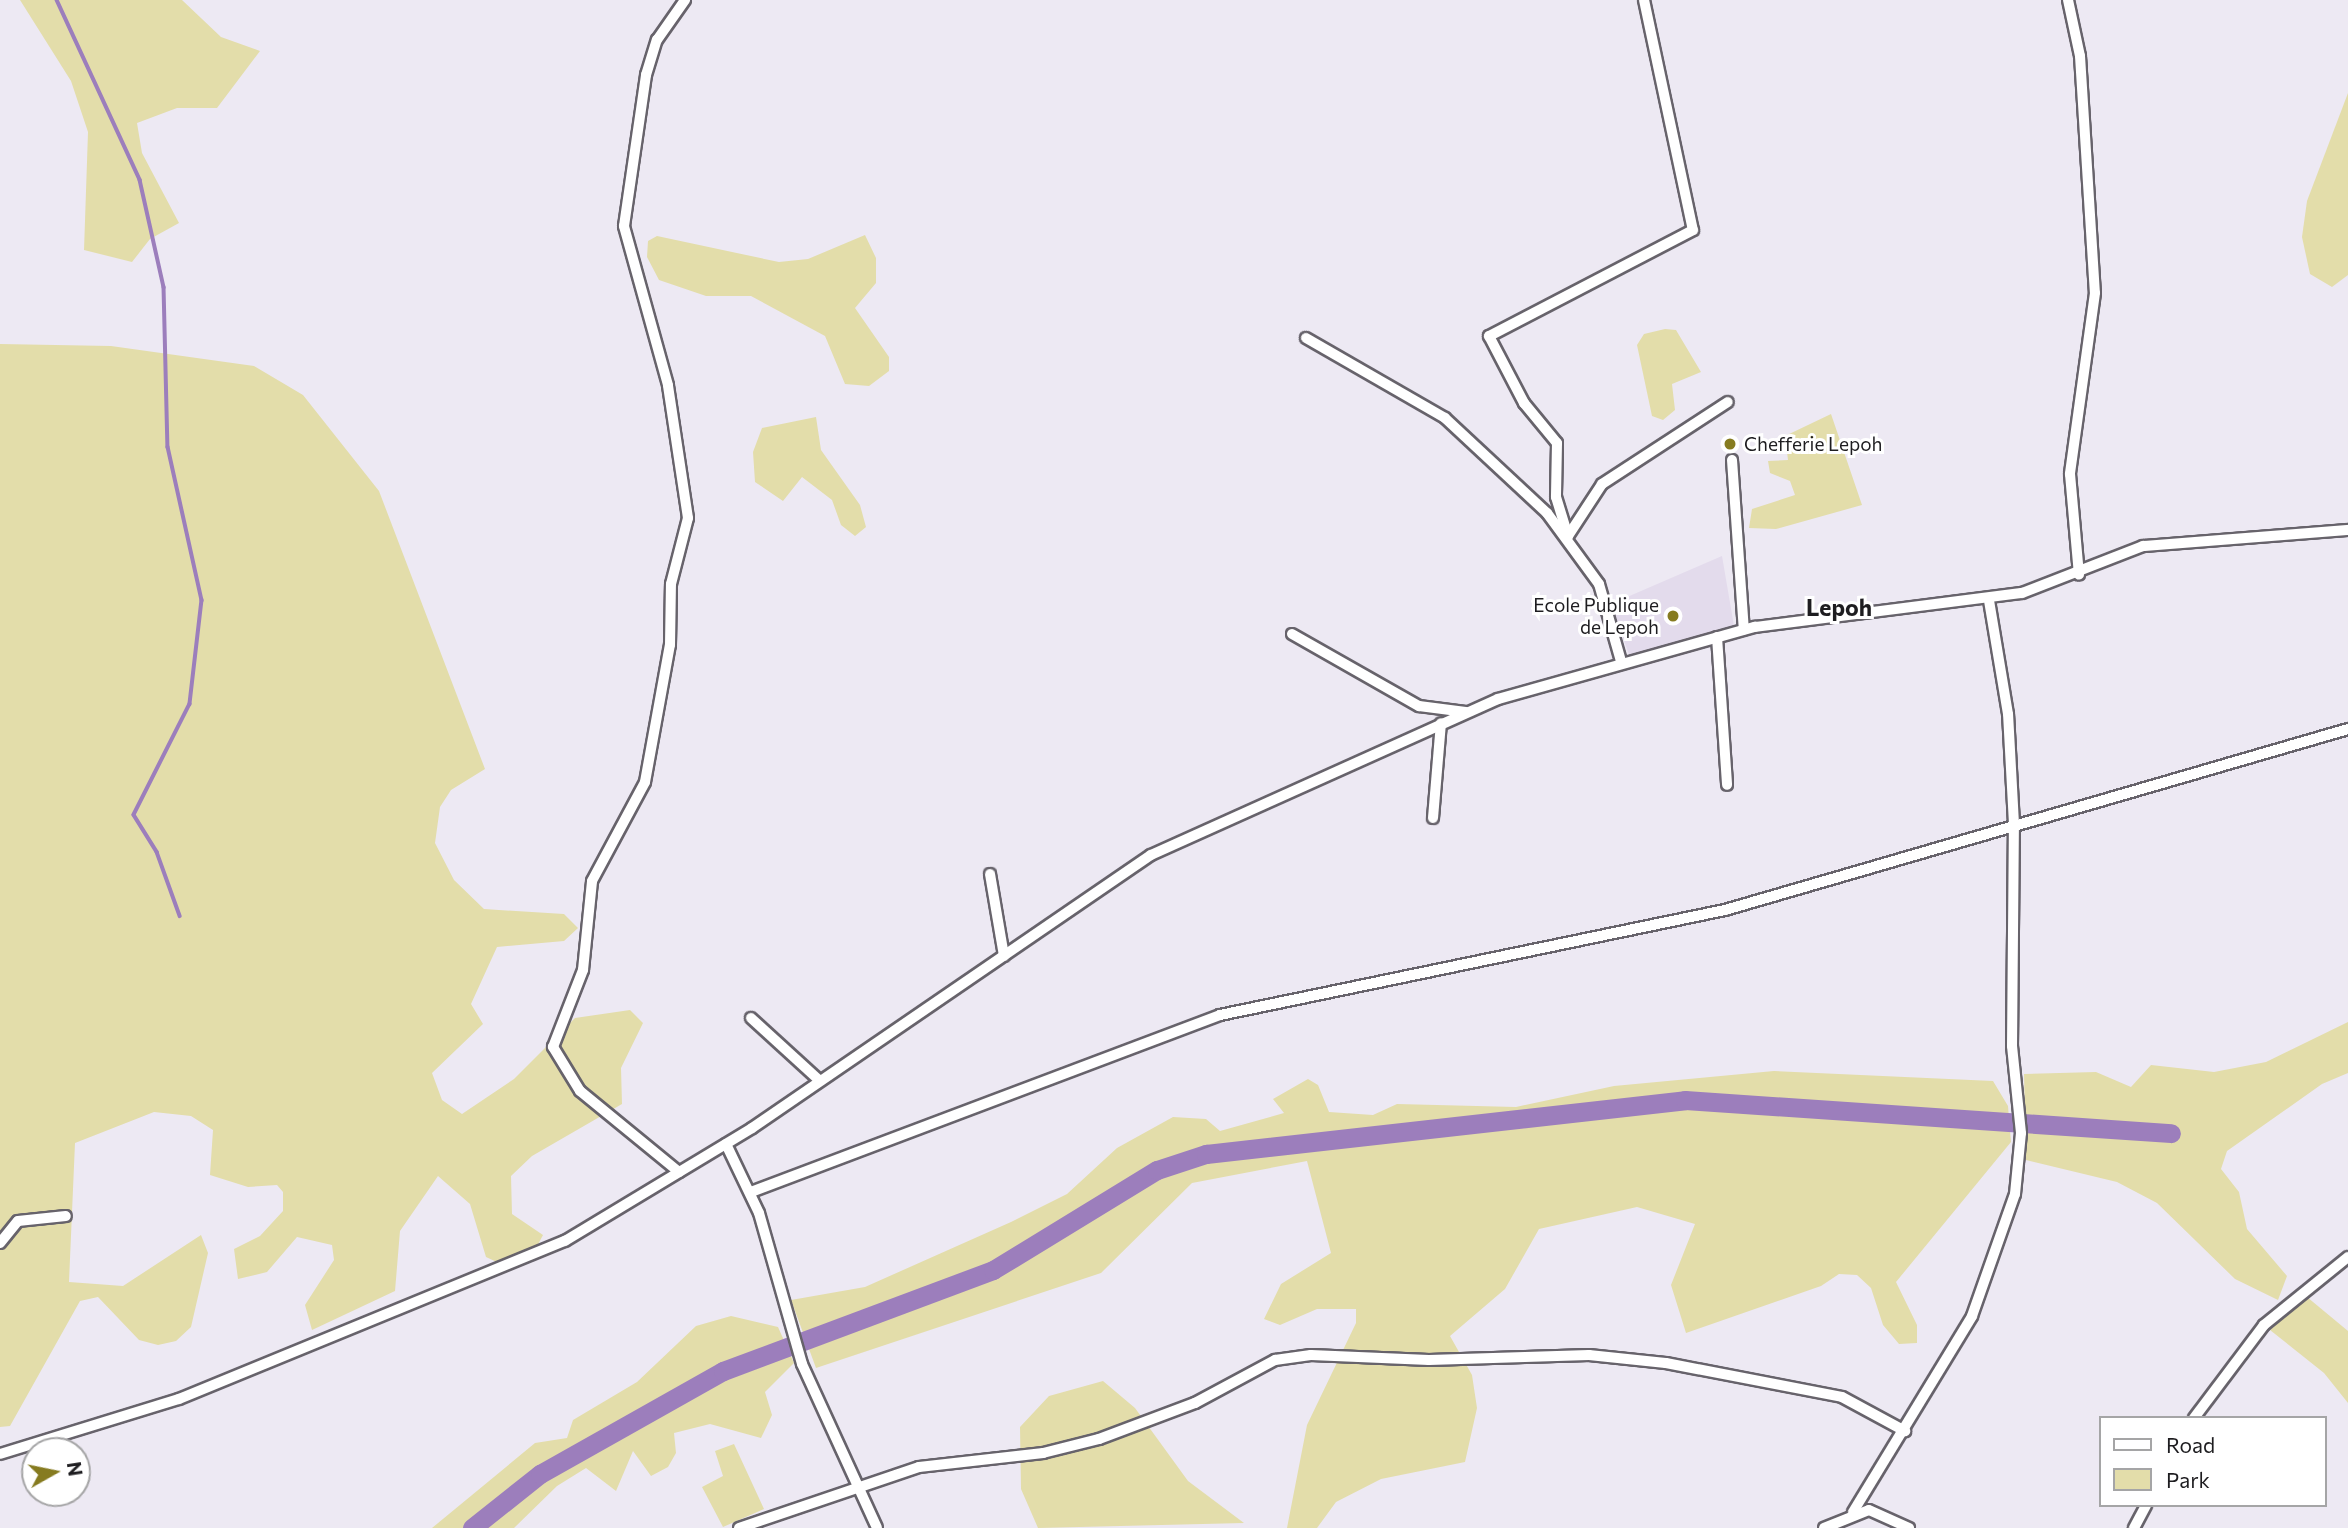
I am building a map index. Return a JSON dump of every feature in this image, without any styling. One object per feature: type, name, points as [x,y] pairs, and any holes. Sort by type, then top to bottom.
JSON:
[{"type":"street","points":[[679,1172],[580,1091],[553,1047],[583,970],[592,881],[648,769],[670,645],[671,584],[688,518],[668,385],[624,226],[646,75],[657,40],[685,0]]},
{"type":"street","points":[[1568,536],[1556,497],[1557,443],[1524,403],[1489,336],[1693,230],[1644,0]]},
{"type":"street","points":[[2068,0],[2080,56],[2095,293],[2070,474],[2079,575]]},
{"type":"street","points":[[1306,338],[1445,418],[1568,536],[1604,594],[1621,660]]},
{"type":"street","points":[[1568,536],[1602,484],[1728,402]]},
{"type":"street","points":[[1732,460],[1744,630]]},
{"type":"street","points":[[0,1454],[133,1416],[499,1271],[726,1144],[1004,956],[1073,902],[1151,855],[1466,712],[1621,660],[1744,630],[1989,600],[2079,575],[2154,544],[2348,530]]},
{"type":"street","points":[[1824,1528],[1853,1512],[1905,1431],[1972,1316],[2015,1194],[2021,1133],[2012,1046],[2014,824],[2008,714],[1989,600]]},
{"type":"street","points":[[1292,634],[1419,706],[1466,712]]},
{"type":"street","points":[[1717,636],[1727,785]]},
{"type":"street","points":[[1433,818],[1441,723]]},
{"type":"street","points":[[751,1192],[1220,1015],[1725,910],[2348,729]]},
{"type":"street","points":[[989,874],[1004,956]]},
{"type":"street","points":[[751,1018],[819,1080]]},
{"type":"street","points":[[726,1144],[751,1192],[802,1364],[877,1528]]},
{"type":"street","points":[[0,1243],[18,1221],[66,1216]]},
{"type":"street","points":[[2196,1416],[2264,1325],[2348,1257]]},
{"type":"street","points":[[739,1528],[919,1466],[1043,1453],[1099,1439],[1195,1403],[1275,1360],[1311,1355],[1429,1360],[1589,1355],[1666,1363],[1842,1397],[1905,1431]]},
{"type":"street","points":[[2134,1528],[2145,1507]]},
{"type":"street","points":[[1853,1512],[1877,1512],[1909,1528]]},
{"type":"shaded area","name":"Ecole Publique de Lepoh","points":[[1722,556],[1735,632],[1632,663],[1611,604]]},
{"type":"green space","points":[[20,0],[182,0],[221,37],[260,51],[217,108],[177,108],[137,123],[142,153],[179,223],[150,239],[132,262],[84,250],[88,132],[71,81]]},
{"type":"green space","points":[[2348,93],[2348,275],[2332,287],[2310,274],[2302,237],[2307,201]]},
{"type":"green space","points":[[865,235],[876,258],[876,283],[855,308],[889,357],[889,371],[869,386],[845,384],[825,336],[751,296],[706,296],[659,280],[647,257],[648,241],[657,236],[779,262],[808,259]]},
{"type":"green space","points":[[1665,329],[1676,330],[1701,372],[1672,384],[1675,410],[1663,420],[1652,416],[1637,345],[1644,334]]},
{"type":"green space","points":[[0,344],[111,346],[254,366],[303,395],[379,491],[485,769],[451,790],[440,807],[435,843],[454,880],[484,909],[564,914],[578,928],[564,941],[497,947],[471,1004],[483,1024],[432,1073],[442,1100],[462,1114],[514,1079],[575,1018],[630,1010],[643,1023],[621,1068],[622,1104],[532,1156],[511,1176],[512,1214],[543,1235],[534,1252],[499,1263],[486,1257],[470,1204],[438,1176],[400,1231],[395,1291],[312,1330],[305,1305],[334,1260],[332,1245],[297,1237],[267,1272],[238,1279],[234,1249],[260,1236],[283,1211],[283,1192],[277,1185],[248,1187],[210,1175],[213,1130],[191,1116],[154,1112],[75,1143],[69,1282],[123,1286],[201,1235],[208,1253],[191,1327],[176,1341],[158,1345],[139,1340],[98,1297],[80,1301],[10,1426],[0,1427]]},
{"type":"green space","points":[[1831,414],[1862,505],[1776,529],[1749,528],[1752,509],[1795,495],[1790,481],[1770,473],[1768,461],[1788,460],[1785,436]]},
{"type":"green space","points":[[816,417],[821,450],[860,505],[866,527],[855,536],[841,525],[832,500],[802,477],[783,501],[755,482],[753,452],[762,428]]},
{"type":"green space","points":[[2348,1022],[2348,1073],[2322,1084],[2227,1151],[2221,1169],[2239,1192],[2247,1229],[2287,1276],[2278,1300],[2235,1279],[2157,1203],[2117,1182],[2026,1160],[2024,1074],[2096,1072],[2131,1087],[2151,1065],[2214,1072],[2266,1062]]},
{"type":"green space","points":[[1774,1071],[1993,1081],[2008,1106],[2011,1142],[1896,1282],[1917,1325],[1917,1343],[1899,1344],[1883,1325],[1871,1288],[1857,1275],[1839,1274],[1821,1286],[1686,1333],[1671,1285],[1695,1224],[1637,1207],[1539,1229],[1505,1289],[1450,1336],[1472,1375],[1477,1408],[1465,1462],[1381,1479],[1336,1502],[1317,1528],[1287,1528],[1307,1425],[1356,1323],[1356,1309],[1317,1309],[1280,1325],[1264,1319],[1281,1284],[1331,1253],[1307,1161],[1192,1183],[1101,1273],[816,1368],[791,1300],[865,1287],[1011,1222],[1067,1194],[1117,1148],[1173,1117],[1206,1119],[1220,1131],[1284,1113],[1273,1099],[1308,1079],[1318,1085],[1329,1112],[1373,1115],[1397,1104],[1516,1107],[1614,1086]]},
{"type":"green space","points":[[2307,1297],[2348,1331],[2348,1403],[2324,1373],[2270,1330]]},
{"type":"green space","points":[[731,1316],[778,1327],[794,1363],[765,1392],[772,1415],[761,1438],[710,1424],[674,1433],[676,1453],[668,1467],[651,1476],[633,1451],[616,1491],[586,1468],[557,1486],[514,1528],[432,1528],[535,1443],[567,1438],[573,1420],[637,1382],[696,1326]]},
{"type":"green space","points":[[1103,1381],[1135,1408],[1188,1481],[1244,1523],[1038,1528],[1021,1489],[1020,1427],[1049,1396]]},
{"type":"green space","points":[[734,1444],[764,1509],[723,1527],[702,1487],[723,1476],[715,1451]]},
{"type":"waterway","points":[[57,0],[140,180],[164,287],[168,447],[202,600],[190,704],[134,815],[157,852],[180,916]]},
{"type":"waterway","points":[[472,1528],[540,1474],[723,1371],[993,1270],[1157,1170],[1206,1154],[1685,1100],[2171,1133]]},
{"type":"place","name":"Chefferie Lepoh","points":[[1730,444]]},
{"type":"place","name":"Ecole Publique de Lepoh","points":[[1673,616]]},
{"type":"district","name":"Lepoh","points":[[1839,607]]}]
